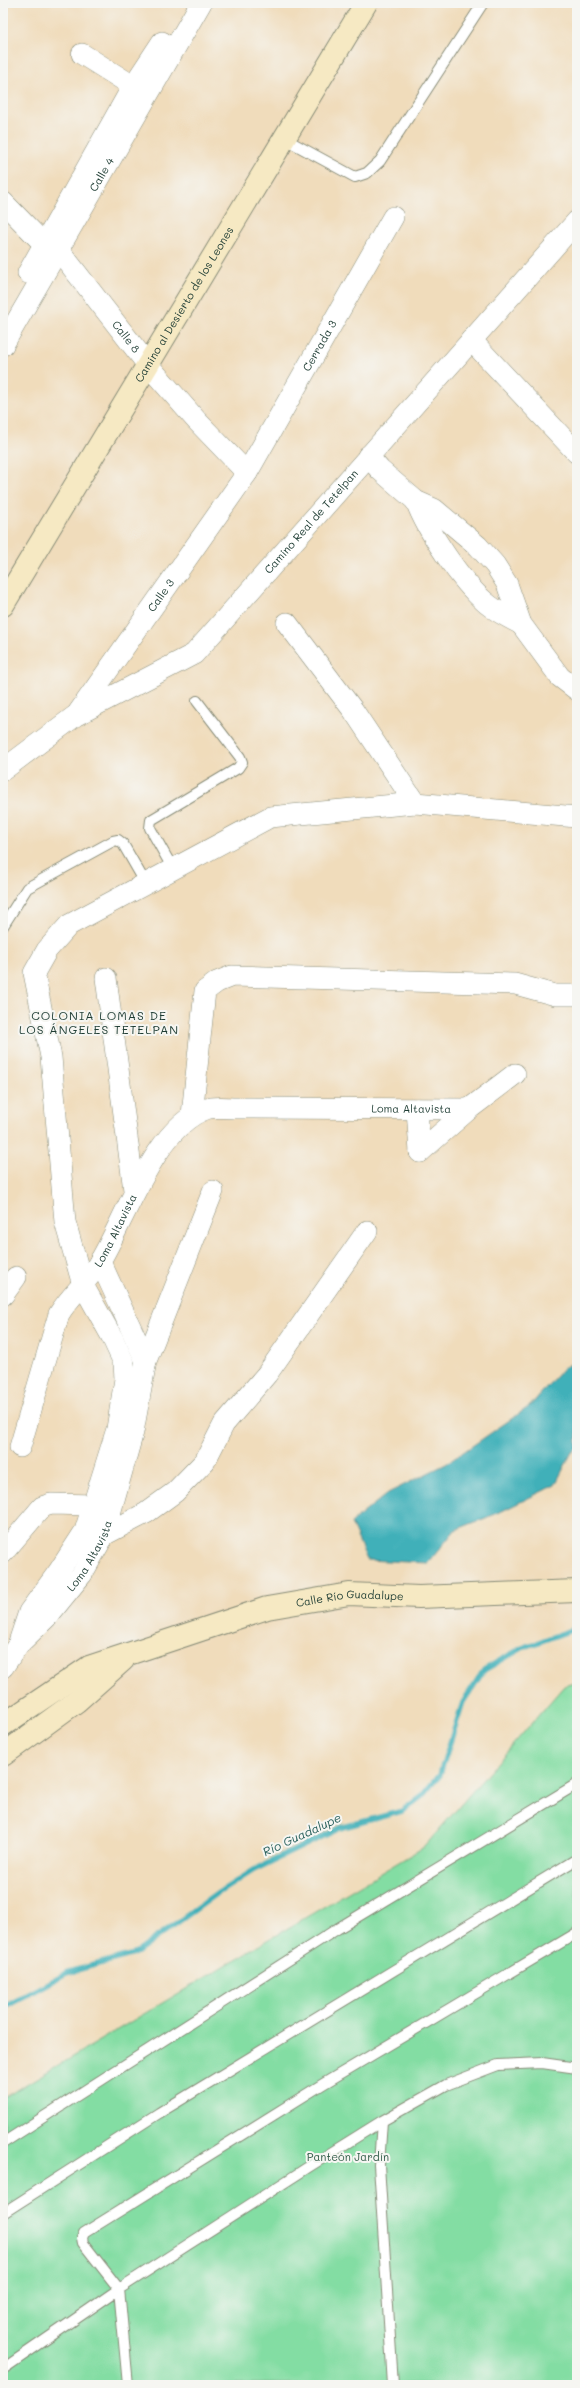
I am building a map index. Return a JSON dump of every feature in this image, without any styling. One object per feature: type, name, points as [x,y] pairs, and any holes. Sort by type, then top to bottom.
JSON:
[{"type":"street","name":"Calle 4","points":[[3,345],[133,86],[187,3]]},
{"type":"street","name":"Calle 4","points":[[3,318],[51,247],[201,3]]},
{"type":"street","name":"Camino al Desierto de los Leones","points":[[3,605],[366,3]]},
{"type":"street","points":[[82,54],[133,86]]},
{"type":"street","name":"Calle 8","points":[[3,202],[51,247],[148,365],[197,421],[247,473]]},
{"type":"street","name":"Cerrada 3","points":[[247,473],[393,218]]},
{"type":"street","name":"Camino Real de Tetelpan","points":[[3,770],[75,716],[194,654],[471,340],[576,226]]},
{"type":"street","points":[[471,340],[577,453]]},
{"type":"street","points":[[368,456],[380,470],[416,501],[434,510],[459,528],[483,551],[495,565],[507,584],[521,624],[560,677],[577,690]]},
{"type":"street","name":"Calle 3","points":[[75,716],[247,473]]},
{"type":"street","points":[[416,501],[421,516],[459,572],[485,602],[521,624]]},
{"type":"street","points":[[459,572],[483,551]]},
{"type":"street","points":[[287,623],[353,710],[415,803]]},
{"type":"street","points":[[94,1533],[94,1505],[116,1429],[125,1379],[124,1363],[83,1284],[65,1222],[51,1057],[34,973],[47,950],[69,925],[270,817],[415,803],[577,817]]},
{"type":"street","points":[[192,1115],[204,991],[217,982],[232,976],[515,984],[555,995],[577,995]]},
{"type":"street","points":[[106,978],[134,1190]]},
{"type":"street","points":[[418,1109],[420,1152],[469,1109],[515,1074]]},
{"type":"street","name":"Loma Altavista","points":[[94,1533],[133,1432],[146,1361],[100,1261],[134,1190],[172,1134],[192,1115],[208,1109],[469,1109]]},
{"type":"street","points":[[146,1361],[213,1191]]},
{"type":"street","points":[[3,1667],[18,1646],[29,1612],[59,1571],[94,1533],[146,1513],[176,1492],[205,1461],[224,1424],[267,1374],[367,1231]]},
{"type":"street","points":[[20,1447],[59,1314],[68,1300],[83,1284],[100,1261],[72,1243]]},
{"type":"street","points":[[3,1295],[16,1276]]},
{"type":"street","points":[[3,1553],[42,1507],[51,1504],[94,1505]]},
{"type":"street","name":"Calle Río Guadalupe","points":[[3,1725],[89,1667],[267,1608],[349,1594],[419,1597],[577,1591]]},
{"type":"street","name":"Calle Río Guadalupe","points":[[3,1755],[78,1701],[130,1654]]},
{"type":"lane","points":[[285,139],[355,177],[367,173],[380,161],[482,3]]},
{"type":"lane","points":[[173,869],[150,828],[151,820],[238,768],[242,762],[240,757],[197,700]]},
{"type":"lane","points":[[3,926],[27,888],[113,841],[118,840],[123,844],[146,884]]},
{"type":"lane","points":[[3,2142],[336,1929],[577,1784]]},
{"type":"lane","points":[[3,2213],[159,2113],[577,1859]]},
{"type":"lane","points":[[128,2385],[120,2289],[83,2243],[82,2238],[84,2233],[323,2084],[577,1933]]},
{"type":"lane","points":[[3,2369],[120,2289],[382,2121],[446,2085],[498,2065],[542,2063],[577,2068]]},
{"type":"lane","points":[[382,2121],[379,2165],[393,2385]]},
{"type":"green space","name":"Panteón Jardín","points":[[577,1682],[577,2385],[3,2385],[3,2098],[424,1847],[564,1686]]},
{"type":"water","points":[[577,1361],[577,1449],[572,1452],[555,1485],[498,1513],[455,1530],[428,1563],[367,1560],[351,1523],[388,1493],[446,1464],[530,1406],[563,1368]]},
{"type":"waterway","name":"Río Guadalupe","points":[[3,2008],[66,1973],[134,1954],[218,1893],[254,1870],[340,1828],[402,1811],[422,1796],[440,1774],[463,1702],[484,1670],[522,1648],[577,1628]]},
{"type":"district","name":"COLONIA LOMAS DE LOS ÁNGELES TETELPAN","points":[[99,1023]]}]
